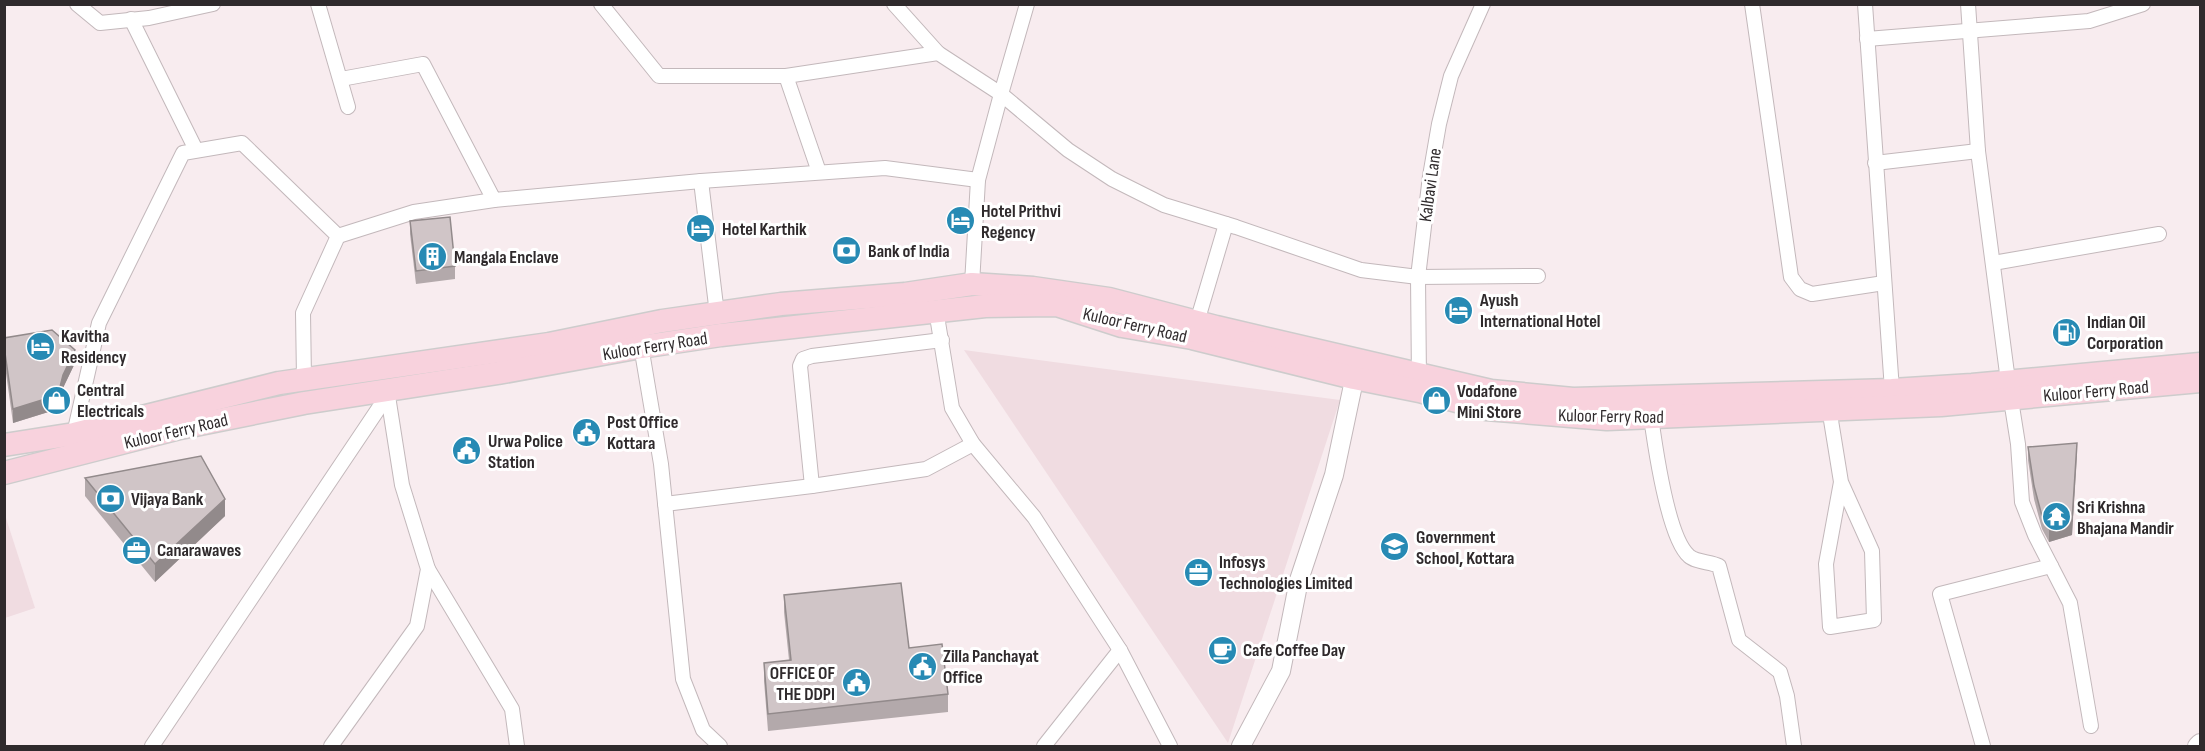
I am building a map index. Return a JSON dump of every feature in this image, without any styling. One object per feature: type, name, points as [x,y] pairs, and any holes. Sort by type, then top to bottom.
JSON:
[{"type":"main road","name":"Kuloor Ferry Road","points":[[6,467],[303,403],[390,393],[639,336],[717,314],[781,304],[905,294],[972,284],[1033,288],[1109,299],[1197,322],[1356,369]]},
{"type":"main road","name":"Kuloor Ferry Road","points":[[4,445],[74,434],[279,383],[549,344],[639,336],[721,335],[985,306],[1057,305],[1122,326],[1356,369],[1419,383],[1573,399],[1892,390],[2010,390],[2200,381]]},
{"type":"main road","name":"Kuloor Ferry Road","points":[[1419,383],[1486,409],[1607,419],[1941,405],[2010,390],[2200,364]]},
{"type":"street","points":[[77,4],[100,23],[213,4]]},
{"type":"street","points":[[318,4],[348,107]]},
{"type":"street","points":[[601,4],[659,76],[786,76],[938,53]]},
{"type":"street","points":[[894,4],[938,53],[1001,94],[1068,150],[1112,179],[1164,206],[1226,224],[1361,270],[1418,277],[1538,276]]},
{"type":"street","points":[[972,284],[978,180],[1027,4]]},
{"type":"street","name":"Kalbavi Lane","points":[[1419,383],[1418,277],[1430,176],[1439,124],[1451,76],[1483,4]]},
{"type":"street","points":[[1752,4],[1791,277],[1800,289],[1812,294],[1884,283]]},
{"type":"street","points":[[1865,4],[1892,390]]},
{"type":"street","points":[[1968,4],[1978,151],[2010,390],[2022,502],[2035,535],[2070,603],[2091,726]]},
{"type":"street","points":[[1867,39],[2089,21],[2143,4]]},
{"type":"street","points":[[131,19],[195,150]]},
{"type":"street","points":[[341,79],[423,64],[494,200]]},
{"type":"street","points":[[786,76],[819,172]]},
{"type":"street","points":[[74,434],[99,322],[183,153],[242,143],[338,236]]},
{"type":"street","points":[[1875,163],[1978,151]]},
{"type":"street","points":[[304,379],[303,313],[338,236],[414,212],[494,200],[701,181],[885,168],[978,180]]},
{"type":"street","points":[[701,181],[717,314]]},
{"type":"street","points":[[1197,322],[1226,224]]},
{"type":"street","points":[[1993,263],[2159,234]]},
{"type":"street","points":[[936,310],[952,408],[974,444],[1034,517],[1120,650],[1170,747]]},
{"type":"street","points":[[639,336],[661,464],[683,679],[704,730],[720,747]]},
{"type":"street","points":[[812,486],[800,366],[803,359],[942,340]]},
{"type":"street","points":[[1241,747],[1281,671],[1299,580],[1334,475],[1356,369]]},
{"type":"street","points":[[390,393],[402,484],[428,569],[512,709],[517,747]]},
{"type":"street","points":[[152,747],[390,393]]},
{"type":"street","points":[[1829,408],[1841,482],[1872,551],[1874,620],[1830,627],[1826,564],[1841,482]]},
{"type":"street","points":[[1650,417],[1660,474],[1678,540],[1689,557],[1719,566],[1739,640],[1780,672],[1787,696],[1794,747]]},
{"type":"street","points":[[665,504],[926,469],[974,444]]},
{"type":"street","points":[[1983,747],[1940,594],[2051,566]]},
{"type":"street","points":[[331,747],[417,626],[428,569]]},
{"type":"street","points":[[1044,747],[1120,650]]},
{"type":"street","points":[[2196,747],[2200,743]]},
{"type":"shaded area","name":"Infosys Technologies Limited","points":[[964,350],[1340,400],[1228,743]]},
{"type":"shaded area","points":[[5,515],[35,608],[4,618]]},
{"type":"building","name":"Mangala Enclave","points":[[450,217],[455,266],[416,271],[410,221]]},
{"type":"building","points":[[52,330],[75,350],[63,375],[58,395],[13,409],[4,338]]},
{"type":"building","name":"Sri Krishna Bhajana Mandir","points":[[2077,443],[2072,521],[2049,529],[2042,516],[2034,486],[2028,447]]},
{"type":"building","points":[[201,456],[225,499],[155,564],[85,478]]},
{"type":"building","name":"Zilla Panchayat Office","points":[[901,583],[909,648],[942,644],[948,694],[768,714],[764,663],[791,660],[784,595]]},
{"type":"place","name":"Hotel Prithvi Regency","points":[[960,221]]},
{"type":"place","name":"Hotel Karthik","points":[[701,229]]},
{"type":"place","name":"Bank of India","points":[[847,251]]},
{"type":"place","name":"Mangala Enclave","points":[[433,257]]},
{"type":"place","name":"Ayush International Hotel","points":[[1459,310]]},
{"type":"place","name":"Indian Oil Corporation","points":[[2066,332]]},
{"type":"place","name":"Kavitha Residency","points":[[40,346]]},
{"type":"place","name":"Central Electricals","points":[[56,400]]},
{"type":"place","name":"Vodafone Mini Store","points":[[1436,401]]},
{"type":"place","name":"Post Office Kottara","points":[[586,432]]},
{"type":"place","name":"Urwa Police Station","points":[[467,451]]},
{"type":"place","name":"Vijaya Bank","points":[[110,499]]},
{"type":"place","name":"Sri Krishna Bhajana Mandir","points":[[2056,517]]},
{"type":"place","name":"Government School, Kottara","points":[[1395,547]]},
{"type":"place","name":"Canarawaves","points":[[136,550]]},
{"type":"place","name":"Infosys Technologies Limited","points":[[1198,572]]},
{"type":"place","name":"Cafe Coffee Day","points":[[1222,650]]},
{"type":"place","name":"Zilla Panchayat Office","points":[[922,666]]},
{"type":"place","name":"OFFICE OF THE DDPI","points":[[856,683]]}]
